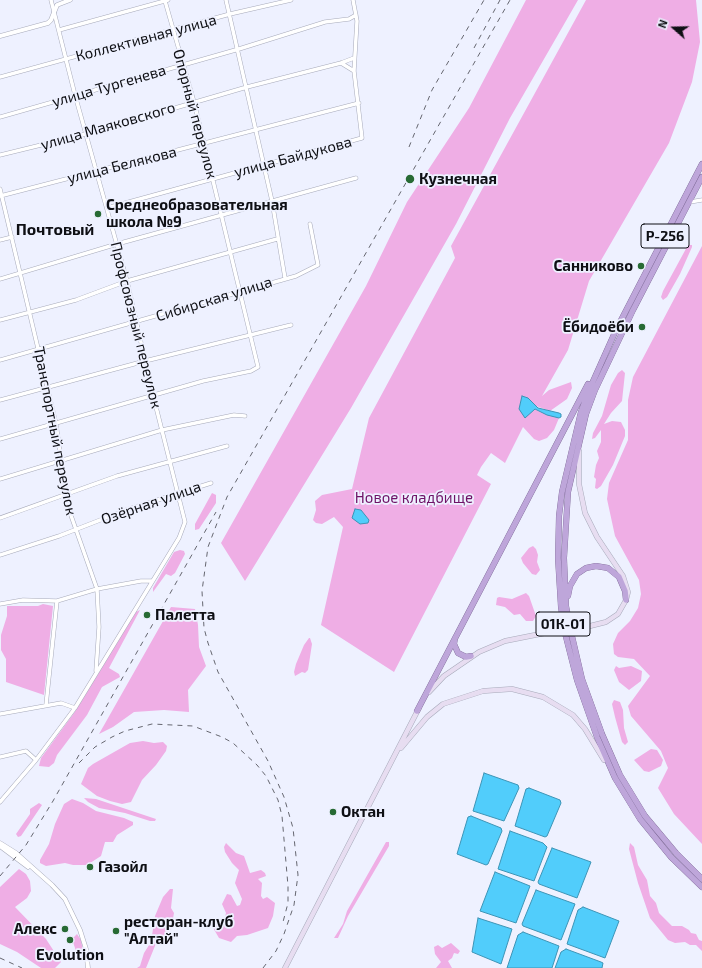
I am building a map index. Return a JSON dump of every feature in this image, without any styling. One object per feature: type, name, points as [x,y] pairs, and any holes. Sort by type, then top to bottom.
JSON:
[{"type":"highway","name":"Р-256","points":[[619,332],[702,164]]},
{"type":"highway","name":"Р-256","points":[[619,332],[701,178]]},
{"type":"highway","name":"01К-01","points":[[619,332],[595,390],[580,438],[571,479],[565,516],[564,558],[566,606],[584,685],[620,775],[645,816],[676,853],[702,879]]},
{"type":"highway","name":"01К-01","points":[[619,332],[590,388],[574,436],[562,492],[558,558],[561,607],[570,657],[585,705],[615,778],[640,819],[671,857],[702,887]]},
{"type":"highway","points":[[417,710],[456,634],[619,332]]},
{"type":"highway","points":[[566,606],[570,586],[577,574],[586,568],[596,566],[608,568],[619,577],[625,591],[626,600]]},
{"type":"highway","points":[[456,634],[454,644],[458,653],[466,657],[471,656]]},
{"type":"main road","points":[[285,968],[417,710],[437,682],[471,656],[505,641],[599,624],[613,618],[623,608],[628,592],[626,581],[588,523],[582,506],[579,470],[580,438]]},
{"type":"main road","points":[[392,760],[415,728],[434,710],[443,704],[483,690],[512,689],[543,697],[572,715],[591,737],[615,778]]},
{"type":"street","name":"Профсоюзный переулок","points":[[51,0],[75,95],[108,208],[127,281],[153,395],[185,518],[185,525],[179,538],[152,581]]},
{"type":"street","points":[[0,36],[41,25],[51,20],[54,9],[57,5],[70,0]]},
{"type":"street","points":[[59,30],[167,0]]},
{"type":"street","name":"Опорный переулок","points":[[153,395],[203,381],[251,372],[258,367],[213,178],[194,102],[173,31],[167,0]]},
{"type":"street","points":[[226,0],[272,201],[277,239],[285,278]]},
{"type":"street","name":"Коллективная улица","points":[[0,77],[173,31],[230,14],[292,0]]},
{"type":"street","points":[[353,0],[356,15],[354,71],[359,103]]},
{"type":"street","name":"улица Тургенева","points":[[0,116],[238,49],[326,22],[350,19],[356,15]]},
{"type":"street","name":"улица Маяковского","points":[[0,155],[86,134],[247,87],[341,64],[354,58]]},
{"type":"street","points":[[341,64],[354,71]]},
{"type":"street","name":"улица Белякова","points":[[1,196],[359,103]]},
{"type":"street","name":"улица Байдукова","points":[[108,208],[362,138],[359,103]]},
{"type":"street","points":[[0,279],[117,244],[356,178]]},
{"type":"street","points":[[701,178],[702,187]]},
{"type":"street","name":"Транспортный переулок","points":[[0,189],[56,424],[68,507],[97,589],[99,627],[96,672]]},
{"type":"street","points":[[689,203],[702,200]]},
{"type":"street","name":"Сибирская улица","points":[[0,360],[296,276],[318,265],[310,224]]},
{"type":"street","points":[[0,240],[12,237]]},
{"type":"street","points":[[0,320],[76,300],[127,281],[277,239]]},
{"type":"street","points":[[0,400],[145,361],[291,325]]},
{"type":"street","points":[[0,438],[56,424],[153,395]]},
{"type":"street","points":[[0,479],[162,430],[234,415],[245,416]]},
{"type":"street","points":[[0,518],[117,476],[227,446]]},
{"type":"street","name":"Озёрная улица","points":[[0,555],[76,530],[126,510],[178,492],[211,483]]},
{"type":"street","points":[[0,604],[23,600],[57,601],[97,589],[141,581],[152,581]]},
{"type":"street","points":[[0,802],[36,760],[75,708],[152,581]]},
{"type":"street","points":[[46,705],[57,601]]},
{"type":"street","points":[[0,714],[61,703],[75,708]]},
{"type":"street","points":[[0,757],[26,751],[36,760]]},
{"type":"street","points":[[0,844],[16,853],[60,893],[72,912],[83,939],[88,968]]},
{"type":"green space","points":[[526,0],[578,0],[510,118],[456,224],[351,408],[245,581],[221,543],[366,286],[407,202],[469,108]]},
{"type":"green space","name":"Новое кладбище","points":[[586,0],[696,0],[700,42],[692,82],[669,143],[589,281],[568,350],[542,396],[549,390],[571,382],[572,388],[567,399],[550,411],[536,406],[535,409],[559,418],[554,430],[547,438],[539,441],[534,439],[523,427],[505,463],[491,453],[481,467],[477,475],[491,484],[394,672],[321,625],[343,527],[334,517],[322,524],[316,523],[313,520],[316,510],[315,501],[322,495],[352,489],[369,418],[455,258],[451,246]]},
{"type":"green space","points":[[688,245],[692,245],[692,247],[680,274],[667,297],[663,300],[661,297],[663,291]]},
{"type":"green space","points":[[702,246],[702,844],[674,814],[658,788],[668,768],[661,751],[631,716],[628,706],[650,676],[634,659],[618,657],[614,654],[613,644],[618,633],[630,621],[638,608],[641,594],[639,580],[615,536],[607,499],[609,483],[628,440],[628,400],[633,377]]},
{"type":"green space","points":[[622,370],[625,373],[622,401],[611,413],[604,424],[612,421],[621,422],[625,430],[625,436],[613,465],[601,486],[597,489],[595,488],[596,479],[594,477],[599,458],[597,451],[601,442],[601,430],[595,438],[592,439],[593,433],[602,416],[611,385],[618,373]]},
{"type":"green space","points":[[212,493],[216,495],[216,503],[199,529],[195,530],[195,524]]},
{"type":"green space","points":[[533,546],[538,555],[537,562],[540,570],[536,575],[532,574],[521,558],[529,548]]},
{"type":"green space","points":[[180,550],[184,551],[185,554],[175,573],[171,576],[166,574],[153,592],[153,588],[174,552]]},
{"type":"green space","points":[[526,593],[529,596],[536,616],[533,621],[526,621],[520,614],[514,615],[505,607],[496,605],[497,598],[499,597],[512,599]]},
{"type":"green space","points":[[43,604],[53,606],[44,695],[6,682],[6,659],[1,650],[1,635],[7,616],[7,606],[38,606]]},
{"type":"green space","points":[[171,607],[195,609],[198,625],[199,647],[206,666],[188,690],[189,712],[164,710],[134,712],[113,727],[99,734]]},
{"type":"green space","points":[[140,610],[109,668],[119,674],[120,677],[102,687],[87,715],[57,755],[54,763],[49,767],[39,766],[41,758],[74,713],[136,612]]},
{"type":"green space","points":[[309,638],[312,644],[308,670],[305,673],[302,672],[295,676],[294,672],[296,664],[304,645]]},
{"type":"green space","points":[[616,666],[619,668],[631,666],[642,671],[641,681],[629,690],[619,682],[614,670]]},
{"type":"green space","points":[[614,700],[620,702],[623,710],[624,728],[628,742],[625,745],[622,742],[615,717],[612,704]]},
{"type":"green space","points":[[143,741],[154,743],[163,742],[167,746],[166,751],[156,765],[142,780],[131,802],[122,804],[110,801],[97,796],[81,784],[88,768],[93,764],[130,743]]},
{"type":"green space","points":[[651,749],[657,750],[663,760],[661,766],[649,772],[644,771],[634,760]]},
{"type":"green space","points":[[84,798],[96,799],[156,819],[155,821],[150,821],[125,813],[99,808]]},
{"type":"green space","points":[[72,799],[83,803],[96,811],[124,818],[133,822],[133,825],[117,835],[113,842],[105,842],[101,856],[87,865],[73,865],[65,863],[46,866],[40,863],[40,860],[49,844],[55,824],[64,804]]},
{"type":"green space","points":[[39,803],[42,805],[21,836],[18,837],[16,834],[30,814],[30,809]]},
{"type":"green space","points":[[386,842],[389,842],[389,846],[348,916],[338,938],[334,938],[343,924],[347,911]]},
{"type":"green space","points":[[226,843],[236,853],[244,856],[250,873],[261,870],[265,873],[266,876],[258,879],[262,883],[261,896],[263,899],[267,897],[275,903],[273,916],[268,928],[247,935],[237,936],[231,942],[219,938],[212,926],[225,917],[226,913],[222,904],[227,894],[231,895],[237,906],[240,905],[242,899],[235,883],[239,870],[232,863],[225,852],[224,847]]},
{"type":"green space","points":[[630,843],[634,847],[638,865],[647,880],[650,896],[656,903],[659,913],[672,926],[682,926],[691,933],[696,934],[699,940],[702,941],[702,951],[696,945],[690,945],[685,942],[675,943],[668,940],[650,918],[638,883],[629,849]]},
{"type":"green space","points":[[19,869],[26,874],[30,881],[31,891],[27,898],[15,907],[46,939],[61,962],[55,968],[41,968],[17,952],[0,944],[0,887]]},
{"type":"green space","points":[[170,889],[173,889],[171,908],[174,913],[171,929],[167,935],[157,941],[146,968],[137,968],[140,966],[144,953],[151,942],[155,916],[163,897]]},
{"type":"green space","points":[[77,934],[81,940],[84,956],[80,957],[77,954],[72,939]]},
{"type":"green space","points":[[451,943],[460,951],[458,954],[454,953],[452,958],[448,961],[452,968],[436,968],[441,962],[435,954],[434,947],[438,945],[442,948]]},
{"type":"water","points":[[522,396],[528,398],[538,408],[559,413],[561,414],[561,417],[559,418],[547,415],[535,409],[525,418],[519,409]]},
{"type":"water","points":[[355,509],[361,510],[369,520],[368,523],[360,524],[352,518]]},
{"type":"water","points":[[484,773],[518,785],[519,788],[504,821],[473,811]]},
{"type":"water","points":[[529,788],[560,800],[561,803],[547,836],[545,837],[515,826],[526,789]]},
{"type":"water","points":[[471,816],[501,828],[502,831],[488,864],[486,865],[457,854],[468,817]]},
{"type":"water","points":[[510,831],[543,843],[547,847],[534,881],[498,869]]},
{"type":"water","points":[[552,848],[591,862],[577,898],[539,884],[538,882]]},
{"type":"water","points":[[495,872],[530,886],[516,923],[480,911]]},
{"type":"water","points":[[536,890],[575,904],[561,940],[523,926],[522,924]]},
{"type":"water","points":[[583,907],[619,921],[605,958],[567,944],[578,910]]},
{"type":"water","points":[[478,918],[512,929],[501,964],[472,952]]},
{"type":"water","points":[[523,932],[559,946],[552,968],[507,968],[518,935]]},
{"type":"water","points":[[566,949],[603,963],[602,968],[555,968],[561,952]]},
{"type":"railway","points":[[409,147],[432,90],[484,0]]},
{"type":"railway","points":[[474,48],[500,0]]},
{"type":"railway","points":[[263,968],[276,951],[284,934],[294,905],[298,875],[293,828],[284,797],[268,761],[218,672],[208,643],[204,628],[202,591],[208,547],[227,497],[510,0]]},
{"type":"railway","points":[[0,876],[26,845],[53,801],[216,512]]},
{"type":"railway","points":[[79,763],[95,747],[112,737],[125,731],[152,724],[193,726],[222,737],[233,743],[257,765],[266,776],[278,800],[282,816],[288,886],[288,903],[283,922]]},
{"type":"railway","points":[[0,958],[22,968]]},
{"type":"place","name":"Кузнечная","points":[[410,179]]},
{"type":"place","name":"Среднеобразовательная школа №9","points":[[98,214]]},
{"type":"place","name":"Санниково","points":[[641,266]]},
{"type":"place","name":"Ёбидоёби","points":[[642,327]]},
{"type":"place","name":"Палетта","points":[[147,615]]},
{"type":"place","name":"Октан","points":[[333,812]]},
{"type":"place","name":"Газойл","points":[[90,867]]},
{"type":"place","name":"Алекс","points":[[65,929]]},
{"type":"place","name":"ресторан-клуб \"Алтай\"","points":[[116,931]]},
{"type":"place","name":"Evolution","points":[[70,940]]},
{"type":"district","name":"Почтовый","points":[[55,230]]}]
